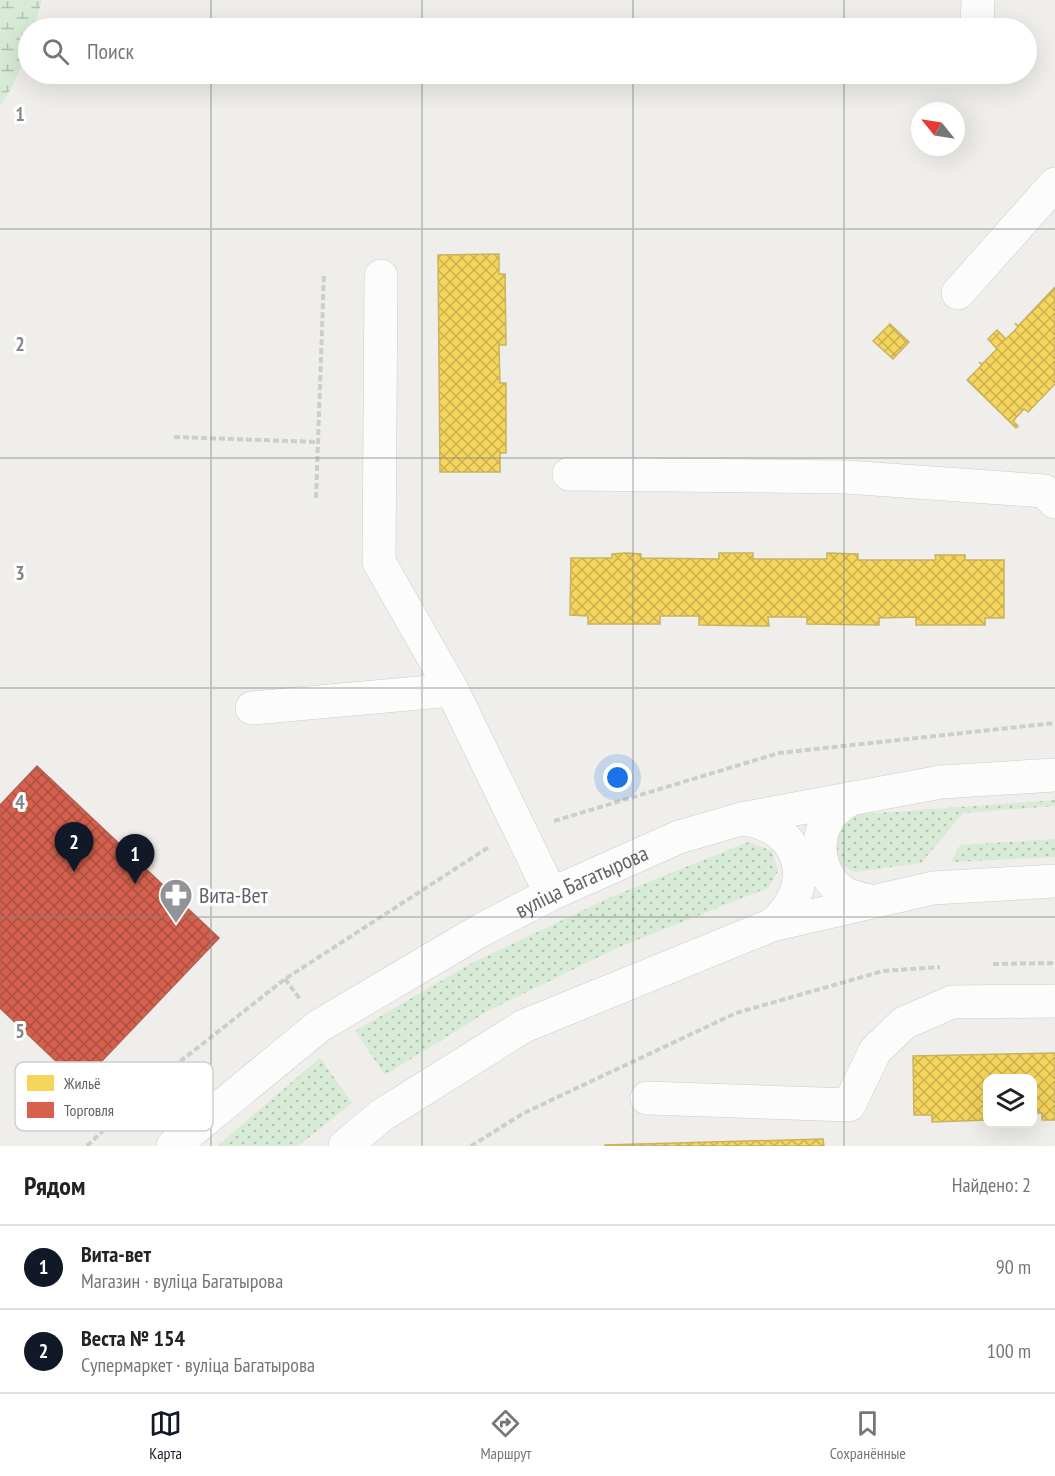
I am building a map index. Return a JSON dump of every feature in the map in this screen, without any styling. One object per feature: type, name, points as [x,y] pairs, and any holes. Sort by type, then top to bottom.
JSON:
[{"type":"street","points":[[977,18],[978,0]]},
{"type":"street","points":[[958,292],[1055,184]]},
{"type":"street","points":[[381,276],[379,562],[452,690],[551,894]]},
{"type":"street","points":[[569,474],[846,477],[1044,491],[1055,502]]},
{"type":"street","points":[[252,708],[452,690]]},
{"type":"street","name":"вуліца Багатырова","points":[[213,1113],[319,1026],[483,929],[551,894],[679,837],[741,819],[941,782],[1055,775]]},
{"type":"street","points":[[852,798],[838,806],[828,819],[819,849],[822,865],[830,879],[841,891],[871,902]]},
{"type":"street","points":[[741,819],[763,823],[782,834],[791,845],[797,859],[800,874],[793,903],[784,915],[772,924]]},
{"type":"street","points":[[345,1146],[382,1115],[524,1026],[772,924],[933,888],[1055,881]]},
{"type":"street","points":[[647,1098],[849,1105],[875,1052],[904,1023],[952,1002],[1055,1000]]},
{"type":"street","name":"вуліца Багатырова","points":[[173,1146],[191,1131]]},
{"type":"path","points":[[316,498],[324,274]]},
{"type":"path","points":[[174,437],[318,442]]},
{"type":"path","points":[[992,964],[1055,963]]},
{"type":"path","points":[[471,1146],[524,1113],[736,1013],[883,971],[948,967]]},
{"type":"path","points":[[285,979],[302,1002]]},
{"type":"green space","points":[[0,0],[42,0],[37,18],[18,18],[18,73],[0,106]]},
{"type":"green space","points":[[1055,800],[1055,806],[963,813],[921,863],[855,872],[840,864],[830,841],[852,815]]},
{"type":"green space","points":[[1055,839],[1055,857],[951,862],[960,845]]},
{"type":"green space","points":[[748,842],[772,851],[778,871],[768,888],[619,947],[488,1011],[385,1075],[355,1031],[470,964],[611,897]]},
{"type":"green space","points":[[320,1058],[352,1103],[298,1146],[217,1146]]},
{"type":"building: Жильё","points":[[499,254],[499,274],[505,274],[506,345],[499,345],[500,383],[506,383],[506,453],[500,453],[500,472],[440,472],[438,255]]},
{"type":"building: Жильё","points":[[1055,287],[1055,384],[1028,412],[1024,409],[1013,421],[1018,426],[1016,428],[967,380],[982,365],[979,362],[982,364],[997,349],[988,339],[997,330],[1006,339],[1018,327],[1015,323],[1018,326]]},
{"type":"building: Жильё","points":[[890,324],[909,342],[893,359],[873,341]]},
{"type":"building: Жильё","points":[[719,553],[753,553],[753,559],[827,559],[827,553],[858,554],[858,560],[936,560],[935,555],[965,555],[965,560],[1004,560],[1004,618],[985,618],[985,625],[916,625],[916,617],[879,618],[879,625],[807,624],[807,617],[768,617],[769,626],[699,625],[699,616],[660,616],[660,624],[588,624],[588,616],[570,615],[571,558],[612,558],[612,554],[641,554],[641,558],[719,559]]},
{"type":"building: Жильё","points":[[1055,1053],[1055,1120],[1042,1120],[1042,1113],[1037,1113],[1037,1074],[983,1074],[983,1120],[932,1122],[932,1115],[914,1115],[913,1056]]},
{"type":"building: Жильё","points":[[823,1139],[824,1146],[605,1146],[605,1145]]},
{"type":"building: Торговля","points":[[37,766],[219,938],[101,1062],[57,1062],[0,1008],[0,805]]},
{"type":"place","name":"Веста № 154","points":[[74,872]]},
{"type":"place","name":"Вита-вет","points":[[135,884]]},
{"type":"place","name":"Вита-Вет","points":[[176,924]]}]
